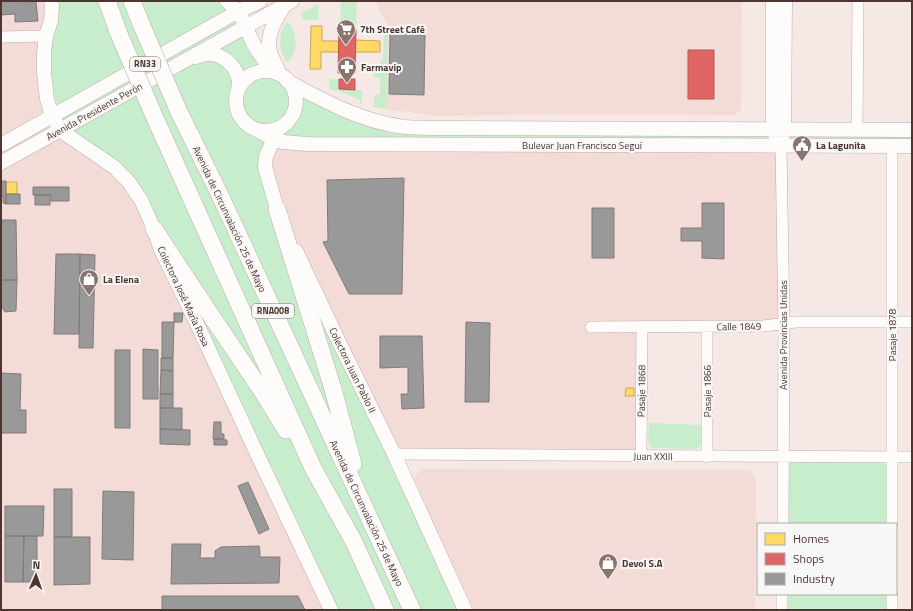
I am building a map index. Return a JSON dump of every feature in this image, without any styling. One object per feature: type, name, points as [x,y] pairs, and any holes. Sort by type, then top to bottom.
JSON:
[{"type":"highway","name":"RNA008","points":[[107,1],[119,34],[155,118],[313,468],[354,542],[385,610]]},
{"type":"highway","name":"Avenida de Circunvalación 25 de Mayo","points":[[132,1],[179,112],[218,191],[412,610]]},
{"type":"highway","name":"RNA008","points":[[277,210],[333,389],[366,510]]},
{"type":"highway","points":[[154,228],[313,468]]},
{"type":"main road","name":"Colectora José María Rosa","points":[[51,1],[51,21],[46,36],[44,73],[47,99],[52,116],[60,130],[114,167],[128,181],[141,200],[154,228],[161,250],[331,610]]},
{"type":"main road","points":[[227,1],[238,12],[246,26],[253,44],[268,65],[291,86],[294,92],[295,106],[293,112],[290,118],[276,133]]},
{"type":"main road","name":"Avenida Presidente Perón","points":[[1,145],[260,1]]},
{"type":"main road","name":"Avenida Provincias Unidas","points":[[773,1],[781,146]]},
{"type":"main road","name":"Avenida Provincias Unidas","points":[[779,129],[785,1]]},
{"type":"main road","points":[[282,77],[269,48],[273,26],[288,3]]},
{"type":"main road","name":"Avenida Presidente Perón","points":[[1,163],[288,3]]},
{"type":"main road","points":[[190,58],[209,54],[219,56],[230,63],[239,80],[238,91]]},
{"type":"main road","points":[[238,91],[240,85],[245,80],[256,73],[270,72],[282,77]]},
{"type":"main road","name":"Bulevar Juan Francisco Seguí","points":[[282,77],[323,101],[349,112],[377,121],[404,126],[448,128],[912,130]]},
{"type":"main road","name":"Bulevar Juan Francisco Seguí","points":[[238,91],[236,99],[238,114],[248,126],[255,129],[276,133],[283,142],[307,144],[912,146]]},
{"type":"main road","name":"Colectora Juan Pablo II","points":[[276,133],[266,156],[265,167],[277,210],[394,454],[465,610]]},
{"type":"street","points":[[857,130],[858,1]]},
{"type":"street","points":[[1,37],[46,36]]},
{"type":"street","name":"Avenida Provincias Unidas","points":[[781,146],[784,323],[783,523]]},
{"type":"street","name":"Pasaje 1878","points":[[892,146],[892,523]]},
{"type":"street","name":"Calle 1849","points":[[591,326],[763,326],[796,322],[912,322]]},
{"type":"street","name":"Pasaje 1868","points":[[640,456],[642,326]]},
{"type":"street","name":"Pasaje 1866","points":[[707,326],[707,457]]},
{"type":"street","name":"Juan XXIII","points":[[394,454],[912,458]]},
{"type":"street","points":[[782,595],[782,610]]},
{"type":"street","points":[[892,595],[892,610]]},
{"type":"shaded area","points":[[1,1],[51,1],[128,181],[331,610],[1,610]]},
{"type":"shaded area","points":[[375,1],[742,1],[741,109],[735,115],[545,114],[436,116],[387,109],[387,24]]},
{"type":"shaded area","points":[[273,139],[781,146],[784,323],[642,326],[641,456],[394,454],[277,209],[266,156]]},
{"type":"shaded area","points":[[421,469],[750,470],[756,477],[755,610],[474,610],[414,478]]},
{"type":"green space","points":[[51,1],[227,1],[281,76],[377,121],[912,130],[912,146],[283,142],[266,156],[277,209],[465,610],[331,610],[141,200],[69,137],[47,99]]},
{"type":"green space","points":[[341,1],[357,1],[356,27],[340,27]]},
{"type":"green space","points":[[319,4],[318,20],[304,20],[300,14]]},
{"type":"green space","points":[[287,22],[293,29],[296,41],[292,58],[287,62],[282,53],[280,42],[282,31]]},
{"type":"green space","points":[[384,32],[387,32],[387,109],[374,107],[374,95],[380,95],[380,77],[374,77],[374,74],[383,58]]},
{"type":"green space","points":[[339,79],[339,89],[362,90],[362,103],[360,103],[360,100],[337,90],[336,92],[330,89],[329,80]]},
{"type":"green space","points":[[649,423],[703,425],[703,443],[696,449],[652,448],[648,442]]},
{"type":"green space","points":[[791,462],[882,462],[886,465],[888,470],[888,523],[786,523],[787,466]]},
{"type":"green space","points":[[787,595],[888,595],[888,610],[787,610]]},
{"type":"building: Homes","points":[[311,26],[322,26],[322,41],[339,41],[339,52],[321,52],[321,69],[310,69]]},
{"type":"building: Homes","points":[[356,40],[380,41],[380,52],[355,52]]},
{"type":"building: Homes","points":[[6,182],[17,182],[17,194],[6,194]]},
{"type":"building: Homes","points":[[626,388],[634,388],[634,396],[625,396]]},
{"type":"building: Shops","points":[[339,30],[356,30],[355,73],[338,73]]},
{"type":"building: Shops","points":[[688,50],[714,50],[714,99],[688,99]]},
{"type":"building: Shops","name":"Farmavip","points":[[339,79],[355,79],[355,90],[339,89]]},
{"type":"building: Industry","points":[[1,1],[36,2],[38,21],[15,22],[15,14],[1,15]]},
{"type":"building: Industry","points":[[390,34],[425,35],[424,95],[389,94]]},
{"type":"building: Industry","points":[[404,178],[402,294],[349,294],[323,242],[328,241],[327,180]]},
{"type":"building: Industry","points":[[1,181],[6,181],[6,204],[3,203],[3,196],[1,196]]},
{"type":"building: Industry","points":[[33,187],[69,187],[69,201],[51,201],[51,195],[33,195]]},
{"type":"building: Industry","points":[[6,194],[20,194],[20,204],[6,204]]},
{"type":"building: Industry","points":[[35,195],[50,195],[50,205],[35,205]]},
{"type":"building: Industry","points":[[702,203],[724,203],[724,259],[702,258],[702,241],[681,241],[681,228],[702,228]]},
{"type":"building: Industry","points":[[592,208],[614,208],[614,258],[592,258]]},
{"type":"building: Industry","points":[[1,220],[16,220],[17,280],[1,280]]},
{"type":"building: Industry","points":[[56,254],[80,254],[79,334],[54,334]]},
{"type":"building: Industry","points":[[80,254],[95,255],[93,348],[79,348]]},
{"type":"building: Industry","points":[[1,280],[17,280],[16,311],[5,312],[1,305]]},
{"type":"building: Industry","points":[[174,313],[183,313],[182,322],[174,322]]},
{"type":"building: Industry","points":[[162,322],[174,322],[173,358],[162,358]]},
{"type":"building: Industry","points":[[466,322],[490,323],[489,402],[465,402]]},
{"type":"building: Industry","points":[[380,336],[422,336],[424,408],[402,409],[401,394],[408,394],[408,367],[380,368]]},
{"type":"building: Industry","points":[[143,349],[158,350],[158,399],[143,399]]},
{"type":"building: Industry","points":[[115,350],[130,350],[130,428],[115,428]]},
{"type":"building: Industry","points":[[161,358],[173,358],[173,371],[161,370]]},
{"type":"building: Industry","points":[[161,370],[173,371],[173,394],[160,394]]},
{"type":"building: Industry","points":[[1,373],[21,374],[20,410],[26,410],[26,433],[1,433]]},
{"type":"building: Industry","points":[[160,394],[173,394],[173,408],[160,408]]},
{"type":"building: Industry","points":[[160,408],[182,408],[182,430],[160,429]]},
{"type":"building: Industry","points":[[214,422],[221,422],[221,434],[224,434],[224,439],[213,439]]},
{"type":"building: Industry","points":[[160,429],[190,430],[190,445],[160,444]]},
{"type":"building: Industry","points":[[214,439],[227,440],[227,445],[214,445]]},
{"type":"building: Industry","points":[[248,482],[269,529],[259,534],[238,486]]},
{"type":"building: Industry","points":[[54,489],[72,489],[72,537],[54,537]]},
{"type":"building: Industry","points":[[103,491],[134,492],[133,560],[102,559]]},
{"type":"building: Industry","points":[[5,506],[44,506],[43,536],[5,536]]},
{"type":"building: Industry","points":[[5,536],[24,536],[23,582],[5,582]]},
{"type":"building: Industry","points":[[24,536],[37,536],[37,582],[23,582]]},
{"type":"building: Industry","points":[[54,537],[90,537],[90,584],[54,585]]},
{"type":"building: Industry","points":[[172,544],[201,544],[200,558],[215,558],[215,551],[221,547],[259,546],[260,557],[280,557],[279,583],[171,584]]},
{"type":"building: Industry","points":[[162,596],[298,596],[305,610],[162,610]]},
{"type":"place","name":"7th Street Café","points":[[346,46]]},
{"type":"place","name":"Farmavip","points":[[347,84]]},
{"type":"place","name":"La Lagunita","points":[[802,162]]},
{"type":"place","name":"La Elena","points":[[89,296]]},
{"type":"place","name":"Devol S.A","points":[[608,580]]}]
